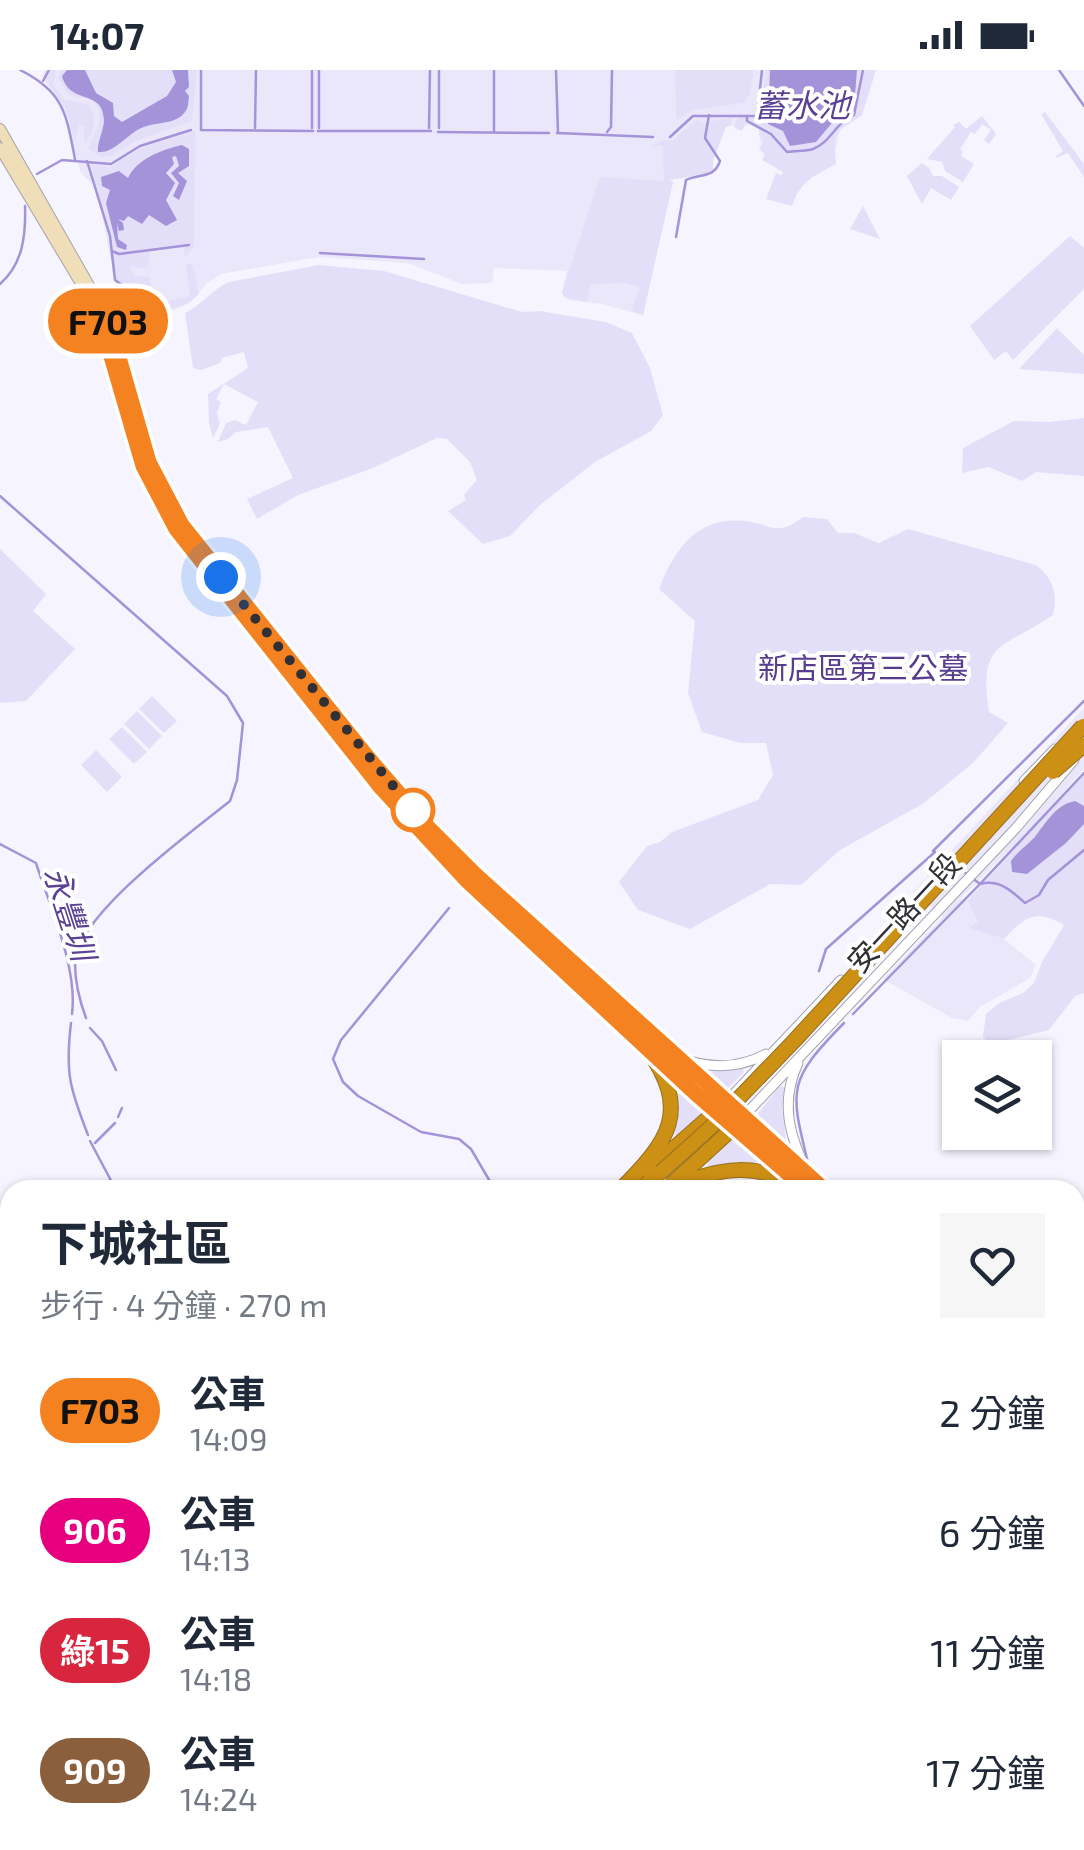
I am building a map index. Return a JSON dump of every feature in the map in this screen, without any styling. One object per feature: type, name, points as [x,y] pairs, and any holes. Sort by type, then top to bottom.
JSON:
[{"type":"highway","points":[[667,1180],[712,1126],[1084,726]]},
{"type":"highway","points":[[667,1180],[1051,774],[1084,747]]},
{"type":"highway","points":[[631,1180],[659,1149],[671,1116],[666,1082],[646,1047]]},
{"type":"highway","points":[[634,1180],[720,1107]]},
{"type":"highway","points":[[667,1180],[738,1122]]},
{"type":"highway","points":[[676,1180],[739,1168],[792,1180]]},
{"type":"main road","points":[[0,130],[108,319],[149,462],[196,545],[428,827],[674,1055],[720,1107]]},
{"type":"main road","points":[[0,148],[101,322],[143,466],[190,549],[412,822],[466,880],[646,1047],[802,1180]]},
{"type":"street","name":"安一路一段","points":[[720,1107],[1044,758],[1084,726]]},
{"type":"street","name":"安一路一段","points":[[738,1122],[1016,828],[1084,747]]},
{"type":"street","points":[[825,997],[842,1012]]},
{"type":"street","points":[[674,1055],[693,1063],[724,1066],[752,1062],[777,1048]]},
{"type":"street","points":[[802,1055],[790,1082],[787,1110],[805,1180]]},
{"type":"shaded area","points":[[45,70],[875,70],[861,116],[840,130],[833,161],[784,171],[763,153],[757,125],[726,126],[713,160],[713,173],[670,180],[673,182],[643,315],[568,300],[562,292],[567,271],[494,268],[492,283],[462,284],[408,263],[319,257],[221,274],[191,302],[175,310],[149,308],[115,282],[93,185],[81,173],[65,117],[42,76]]},
{"type":"shaded area","points":[[1084,708],[1084,769],[957,902],[967,901],[978,921],[970,928],[1004,939],[1036,965],[1030,978],[980,1007],[968,1021],[952,1018],[883,979],[943,917],[913,892]]},
{"type":"green space","points":[[51,70],[56,70],[53,85],[65,100],[87,104],[93,113],[93,128],[85,143],[84,126],[79,125],[75,143],[65,106],[46,80]]},
{"type":"green space","points":[[62,70],[197,70],[192,121],[135,141],[111,156],[100,157],[88,148],[99,124],[97,106],[89,99],[68,94],[58,78]]},
{"type":"green space","points":[[675,70],[754,70],[750,94],[743,103],[693,110],[676,120]]},
{"type":"green space","points":[[766,70],[876,70],[862,115],[840,129],[834,140],[836,164],[804,185],[792,206],[766,199],[776,173],[783,172],[762,160],[765,154],[759,149],[764,139],[759,135],[761,130],[746,123],[742,131],[734,128],[738,117],[761,116]]},
{"type":"green space","points":[[1045,112],[1084,164],[1084,177],[1068,153],[1057,158],[1063,151],[1041,114]]},
{"type":"green space","points":[[982,116],[996,134],[989,144],[984,140],[991,130],[982,124],[975,134],[971,132],[960,149],[961,156],[974,164],[963,182],[945,171],[942,162],[927,159],[953,125],[959,122],[966,129]]},
{"type":"green space","points":[[733,117],[713,160],[713,173],[669,180],[673,182],[643,315],[631,311],[640,288],[627,283],[591,284],[587,302],[564,297],[562,292],[600,177],[664,181],[663,146],[652,146],[673,140],[696,120],[704,123]]},
{"type":"green space","points":[[195,131],[194,247],[185,257],[183,246],[150,251],[148,268],[130,267],[134,276],[149,277],[157,304],[190,296],[186,264],[192,264],[199,294],[177,307],[155,308],[134,298],[115,282],[112,243],[90,164],[111,167],[141,148]]},
{"type":"green space","points":[[922,163],[933,176],[942,176],[959,187],[951,200],[931,188],[922,204],[907,176]]},
{"type":"green space","points":[[863,206],[880,239],[850,229]]},
{"type":"green space","points":[[1070,236],[1084,248],[1084,289],[1013,360],[1006,351],[994,360],[970,326]]},
{"type":"green space","points":[[319,265],[384,271],[522,312],[540,311],[606,322],[632,333],[650,368],[663,415],[651,431],[595,462],[540,505],[510,536],[483,544],[448,511],[466,500],[464,495],[477,480],[470,462],[447,439],[437,438],[373,468],[298,495],[257,519],[247,499],[293,478],[268,427],[236,432],[218,442],[226,423],[235,420],[246,425],[258,402],[224,384],[216,399],[221,402],[217,413],[220,424],[213,438],[208,394],[248,368],[244,352],[201,370],[193,368],[185,313],[229,282]]},
{"type":"green space","points":[[1057,328],[1084,355],[1084,374],[1019,369]]},
{"type":"green space","points":[[1084,418],[1084,476],[1036,472],[1022,481],[988,467],[962,473],[963,448],[1014,421]]},
{"type":"green space","name":"新店區第三公墓","points":[[803,517],[827,519],[838,533],[854,533],[879,543],[908,529],[1036,565],[1053,587],[1053,615],[1007,642],[991,659],[986,689],[989,712],[1008,723],[973,763],[924,803],[840,850],[801,885],[770,884],[690,929],[638,910],[619,882],[647,846],[672,832],[758,800],[773,775],[766,743],[740,743],[702,732],[688,693],[695,621],[659,589],[680,549],[700,530],[727,521],[780,528]]},
{"type":"green space","points":[[0,549],[46,594],[33,611],[75,649],[26,701],[0,703]]},
{"type":"green space","points":[[152,696],[177,721],[164,733],[139,709]]},
{"type":"green space","points":[[137,711],[162,736],[149,749],[124,724]]},
{"type":"green space","points":[[122,727],[147,752],[134,764],[109,739]]},
{"type":"green space","points":[[96,750],[122,777],[107,792],[81,765]]},
{"type":"green space","points":[[1084,774],[1084,993],[1075,996],[1049,1030],[1008,1040],[985,1040],[983,1036],[986,1014],[1034,983],[1064,925],[1045,917],[1031,917],[1004,939],[969,928],[978,921],[967,901]]},
{"type":"green space","points":[[742,1068],[744,1072],[728,1088],[707,1072]]},
{"type":"green space","points":[[780,1086],[786,1088],[782,1109],[786,1141],[756,1116]]},
{"type":"green space","points":[[680,1092],[705,1112],[678,1138],[674,1133],[675,1097]]},
{"type":"green space","points":[[731,1138],[760,1162],[708,1166],[707,1161]]},
{"type":"water","points":[[67,70],[85,70],[96,93],[113,103],[114,116],[122,122],[167,96],[176,82],[172,70],[188,70],[187,108],[177,119],[140,128],[111,149],[98,152],[104,124],[102,110],[66,85],[62,76]]},
{"type":"water","name":"蓄水池","points":[[770,70],[857,70],[854,107],[837,117],[816,142],[790,146],[783,131],[768,124]]},
{"type":"water","points":[[182,145],[189,149],[189,166],[178,173],[187,181],[179,200],[173,196],[179,183],[171,173],[179,166],[176,156],[166,173],[175,183],[166,200],[177,220],[166,226],[149,215],[142,224],[128,216],[124,221],[118,219],[124,230],[119,231],[117,223],[118,239],[127,245],[126,250],[117,247],[106,203],[110,190],[102,186],[101,177],[119,171],[128,178],[150,156]]},
{"type":"water","points":[[1075,801],[1084,806],[1084,824],[1027,874],[1012,872],[1011,861],[1016,855],[1056,811]]},
{"type":"waterway","name":"永豐圳","points":[[20,70],[46,87],[61,106],[75,159]]},
{"type":"waterway","points":[[43,81],[49,70]]},
{"type":"waterway","name":"永豐圳","points":[[201,70],[201,130],[313,131]]},
{"type":"waterway","points":[[255,128],[256,70]]},
{"type":"waterway","points":[[312,70],[312,128]]},
{"type":"waterway","points":[[319,70],[319,128]]},
{"type":"waterway","points":[[429,128],[430,70]]},
{"type":"waterway","points":[[439,70],[439,128]]},
{"type":"waterway","points":[[494,70],[494,132]]},
{"type":"waterway","points":[[556,70],[558,133]]},
{"type":"waterway","points":[[607,132],[611,127],[612,70]]},
{"type":"waterway","name":"永豐圳","points":[[670,137],[693,116],[757,116],[762,70]]},
{"type":"waterway","points":[[747,116],[747,121],[771,134],[787,152],[813,149],[854,115],[863,70]]},
{"type":"waterway","name":"永豐圳","points":[[1059,70],[1084,106]]},
{"type":"waterway","points":[[676,237],[686,180],[710,173],[720,161],[705,138],[709,115]]},
{"type":"waterway","name":"永豐圳","points":[[37,174],[62,160],[111,164],[140,146],[191,130]]},
{"type":"waterway","name":"永豐圳","points":[[318,131],[431,131]]},
{"type":"waterway","name":"永豐圳","points":[[438,132],[549,133]]},
{"type":"waterway","name":"永豐圳","points":[[557,133],[653,137]]},
{"type":"waterway","points":[[87,161],[110,236],[115,280],[133,293],[155,290]]},
{"type":"waterway","name":"永豐圳","points":[[0,284],[14,267],[22,248],[25,206]]},
{"type":"waterway","points":[[112,251],[119,254],[189,245]]},
{"type":"waterway","points":[[320,253],[424,259]]},
{"type":"waterway","points":[[0,496],[227,696],[243,723],[237,780],[230,801],[139,875],[94,922],[80,943],[75,970],[86,1018]]},
{"type":"waterway","points":[[933,851],[1084,701]]},
{"type":"waterway","points":[[959,868],[980,884],[1084,773]]},
{"type":"waterway","name":"永豐圳","points":[[0,844],[36,863],[67,958],[72,1014]]},
{"type":"waterway","points":[[853,1014],[980,884],[999,885],[1025,903],[1039,895],[1048,880],[1084,850]]},
{"type":"waterway","points":[[819,971],[826,949],[935,852]]},
{"type":"waterway","points":[[449,908],[341,1040],[333,1059],[343,1082],[358,1096],[421,1132],[459,1139],[471,1149],[489,1180]]},
{"type":"waterway","name":"永豐圳","points":[[71,1023],[70,1081],[88,1135]]},
{"type":"waterway","points":[[809,1167],[798,1120],[798,1088],[811,1059],[844,1023]]},
{"type":"waterway","points":[[90,1028],[102,1041],[116,1070]]},
{"type":"waterway","points":[[118,1117],[122,1108]]},
{"type":"waterway","points":[[95,1143],[115,1123]]},
{"type":"waterway","name":"永豐圳","points":[[90,1141],[111,1180]]},
{"type":"bus line","name":"F703","points":[[795,1180],[733,1128],[466,880],[381,788],[176,529],[143,466],[101,322],[108,319],[149,462],[182,525],[389,782],[428,827],[554,948],[814,1180]]},
{"type":"route","points":[[221,577],[418,816],[413,810]]}]
